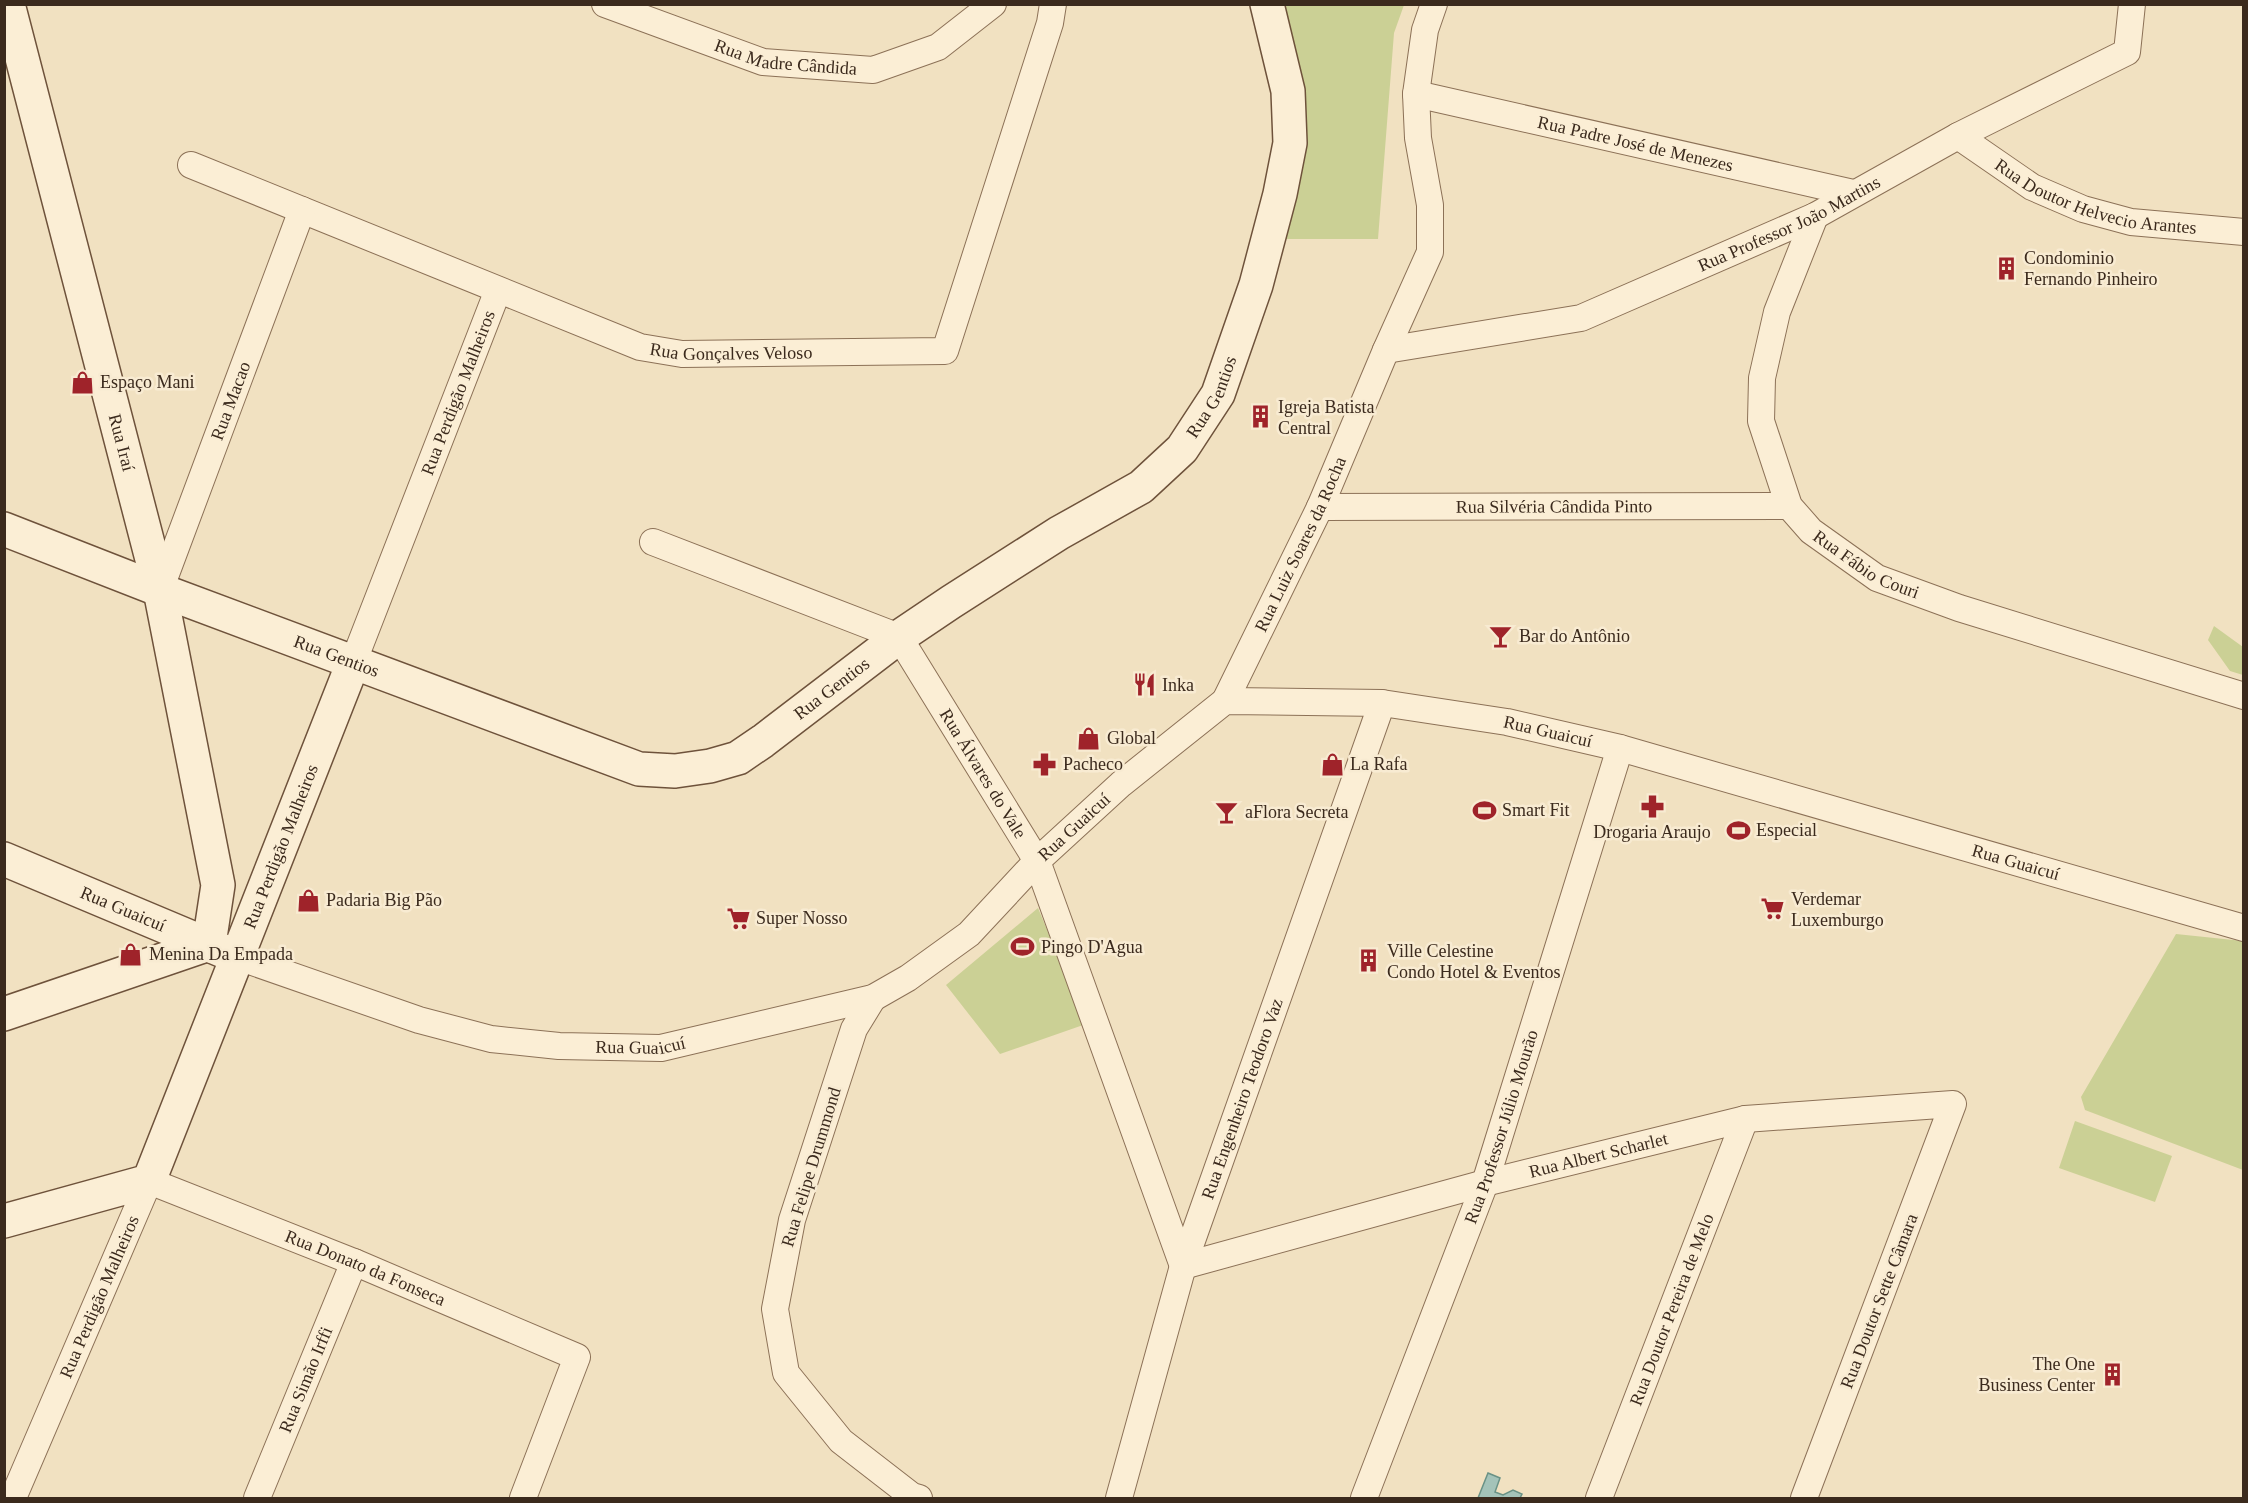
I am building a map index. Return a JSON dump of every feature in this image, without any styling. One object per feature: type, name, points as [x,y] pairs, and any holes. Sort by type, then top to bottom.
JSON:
[{"type":"street","name":"Rua Iraí","points":[[8,4],[160,590],[218,885],[223,951]]},
{"type":"street","name":"Rua Madre Cândida","points":[[605,4],[763,62],[873,70],[938,47],[993,4]]},
{"type":"street","name":"Rua Gonçalves Veloso","points":[[191,165],[640,347],[682,354],[945,351],[1050,23],[1053,4]]},
{"type":"street","name":"Rua Gentios","points":[[4,530],[639,769],[675,771],[710,766],[738,758],[899,637],[1059,534],[1141,487],[1182,449],[1218,394],[1256,285],[1280,194],[1290,143],[1288,91],[1267,4]]},
{"type":"street","name":"Rua Luiz Soares da Rocha","points":[[1225,701],[1320,507],[1430,252],[1430,205],[1418,138],[1416,94],[1425,30],[1434,4]]},
{"type":"street","name":"Rua Professor João Martins","points":[[1386,350],[1581,318],[1815,216],[1958,136],[2127,52],[2132,4]]},
{"type":"street","name":"Rua Padre José de Menezes","points":[[1416,94],[1853,193]]},
{"type":"street","name":"Rua Doutor Helvecio Arantes","points":[[1958,136],[2032,187],[2083,209],[2131,222],[2244,232]]},
{"type":"street","name":"Rua Macao","points":[[160,590],[302,210]]},
{"type":"street","name":"Rua Fábio Couri","points":[[1815,216],[1777,312],[1762,378],[1761,421],[1789,506],[1811,531],[1877,578],[1959,608],[2244,696]]},
{"type":"street","name":"Rua Perdigão Malheiros","points":[[14,1498],[149,1181],[223,951],[353,663],[498,290]]},
{"type":"street","name":"Rua Silvéria Cândida Pinto","points":[[1320,507],[1789,506]]},
{"type":"street","points":[[653,542],[899,637]]},
{"type":"street","points":[[170,641],[191,623],[217,612]]},
{"type":"street","name":"Rua Álvares do Vale","points":[[899,637],[1036,861],[1183,1266]]},
{"type":"street","name":"Rua Guaicuí","points":[[4,859],[223,951],[419,1020],[491,1039],[559,1046],[661,1048],[873,998],[908,978],[969,934],[1036,861],[1121,784],[1225,701],[1382,703],[1507,722],[1620,748],[2244,928]]},
{"type":"street","name":"Rua Engenheiro Teodoro Vaz","points":[[1119,1498],[1183,1266],[1382,703]]},
{"type":"street","name":"Rua Professor Júlio Mourão","points":[[1364,1498],[1485,1183],[1620,748]]},
{"type":"street","points":[[4,1014],[223,951]]},
{"type":"street","name":"Rua Felipe Drummond","points":[[873,998],[854,1029],[792,1220],[775,1309],[786,1373],[841,1441],[912,1496],[919,1498]]},
{"type":"street","name":"Rua Albert Scharlet","points":[[1183,1266],[1485,1183],[1745,1119],[1953,1104]]},
{"type":"street","name":"Rua Doutor Sette Câmara","points":[[1804,1498],[1953,1104]]},
{"type":"street","name":"Rua Doutor Pereira de Melo","points":[[1599,1498],[1745,1119]]},
{"type":"street","points":[[4,1221],[149,1181]]},
{"type":"street","name":"Rua Donato da Fonseca","points":[[149,1181],[354,1262],[577,1357],[523,1498]]},
{"type":"street","name":"Rua Simão Irffi","points":[[258,1498],[354,1262]]},
{"type":"green space","points":[[1282,5],[1404,5],[1394,33],[1378,239],[1272,239]]},
{"type":"green space","points":[[2214,626],[2243,647],[2243,675],[2230,671],[2208,640]]},
{"type":"green space","name":"Pingo D'Agua","points":[[1038,908],[1086,1024],[1000,1054],[946,985]]},
{"type":"green space","points":[[2176,934],[2243,941],[2243,1170],[2085,1110],[2081,1097]]},
{"type":"green space","points":[[2075,1121],[2172,1156],[2155,1202],[2059,1168]]},
{"type":"water","points":[[1488,1473],[1500,1478],[1495,1492],[1503,1495],[1513,1490],[1522,1494],[1520,1498],[1478,1498]]},
{"type":"place","name":"Condominio Fernando Pinheiro","points":[[2006,268]]},
{"type":"place","name":"Espaço Mani","points":[[82,382]]},
{"type":"place","name":"Igreja Batista Central","points":[[1260,417]]},
{"type":"place","name":"Bar do Antônio","points":[[1501,636]]},
{"type":"place","name":"Inka","points":[[1144,685]]},
{"type":"place","name":"Global","points":[[1089,738]]},
{"type":"place","name":"Pacheco","points":[[1045,764]]},
{"type":"place","name":"La Rafa","points":[[1332,764]]},
{"type":"place","name":"Drogaria Araujo","points":[[1652,806]]},
{"type":"place","name":"Smart Fit","points":[[1484,810]]},
{"type":"place","name":"aFlora Secreta","points":[[1227,812]]},
{"type":"place","name":"Especial","points":[[1738,830]]},
{"type":"place","name":"Padaria Big Pão","points":[[308,900]]},
{"type":"place","name":"Verdemar Luxemburgo","points":[[1773,909]]},
{"type":"place","name":"Super Nosso","points":[[738,918]]},
{"type":"place","name":"Pingo D'Agua","points":[[1023,947]]},
{"type":"place","name":"Menina Da Empada","points":[[131,954]]},
{"type":"place","name":"Ville Celestine Condo Hotel & Eventos","points":[[1369,961]]},
{"type":"place","name":"The One Business Center","points":[[2113,1374]]}]
